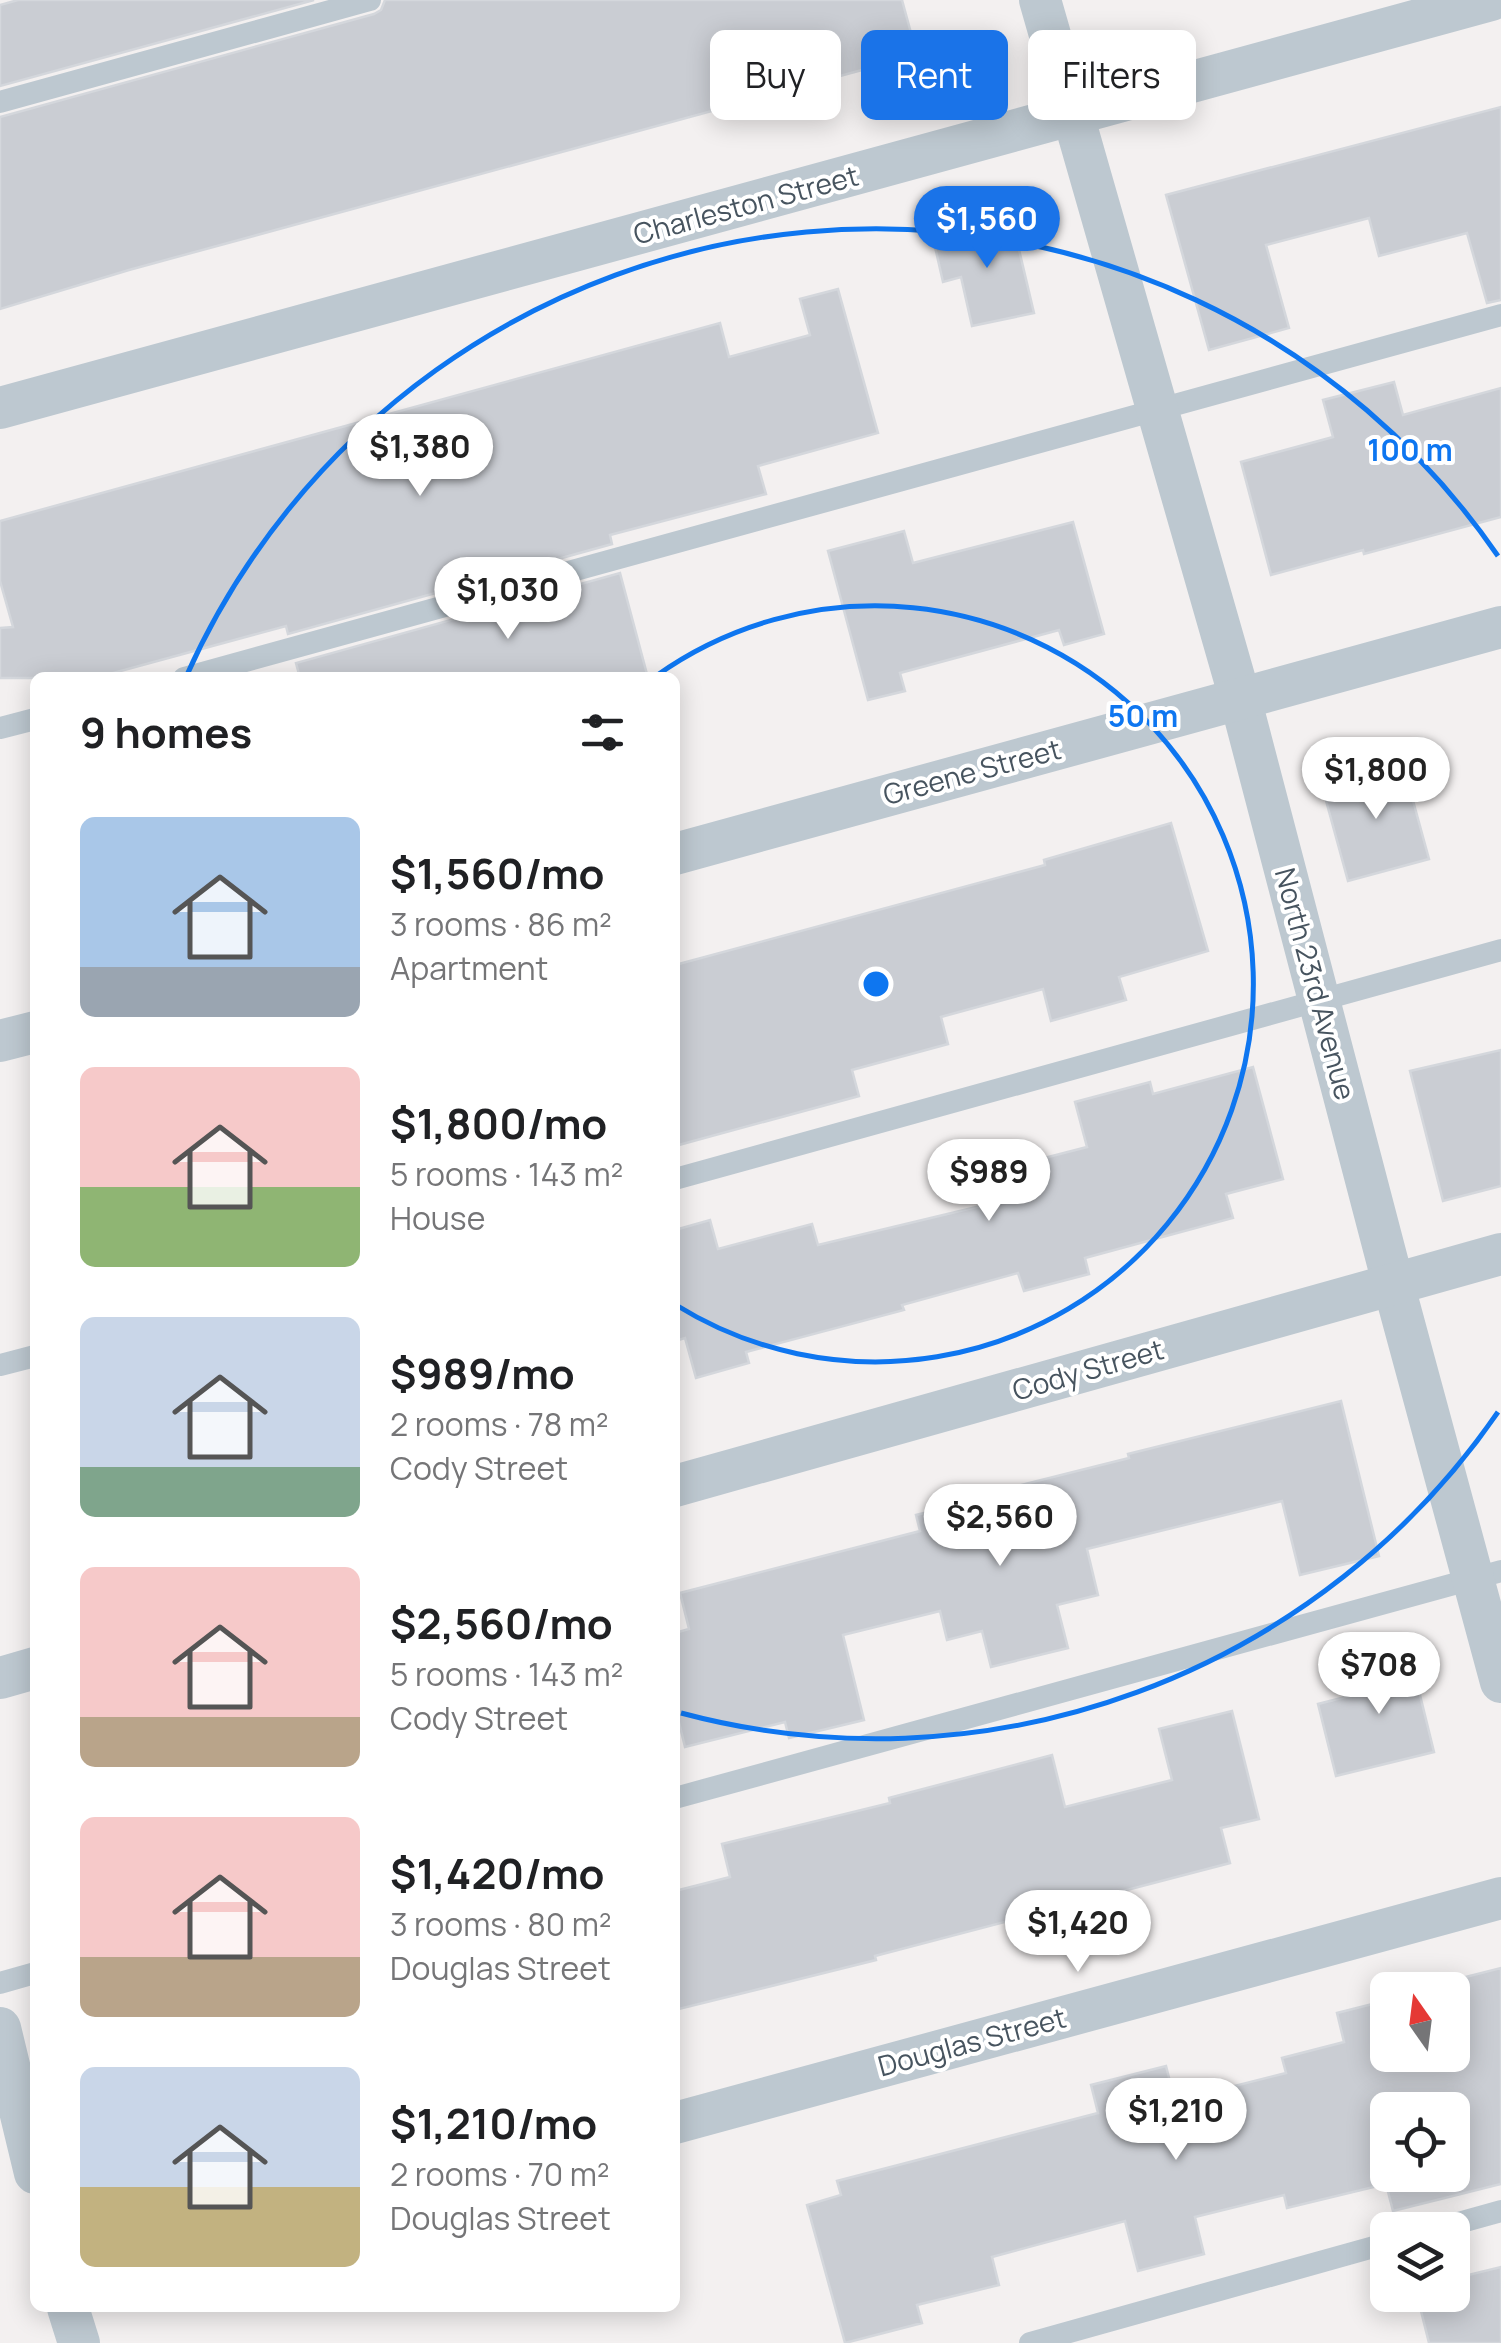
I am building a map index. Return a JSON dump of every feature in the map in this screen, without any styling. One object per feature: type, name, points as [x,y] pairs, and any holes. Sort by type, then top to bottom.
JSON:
[{"type":"street","name":"North 23rd Avenue","points":[[1040,0],[1049,30]]},
{"type":"street","name":"Charleston Street","points":[[1196,82],[1491,0]]},
{"type":"street","name":"Charleston Street","points":[[0,408],[1059,120]]},
{"type":"street","name":"North 23rd Avenue","points":[[1075,120],[1240,698],[1392,1283],[1488,1575],[1501,1682]]},
{"type":"street","name":"Greene Street","points":[[680,853],[1501,627]]},
{"type":"street","points":[[0,1042],[30,1033]]},
{"type":"street","name":"Cody Street","points":[[680,1485],[1501,1254]]},
{"type":"street","points":[[0,1678],[30,1669]]},
{"type":"street","name":"Douglas Street","points":[[680,2122],[1501,1898]]},
{"type":"street","points":[[0,2028],[30,2152]]},
{"type":"street","points":[[69,2312],[79,2343]]},
{"type":"lane","points":[[0,102],[370,0]]},
{"type":"lane","points":[[206,672],[1501,314]]},
{"type":"lane","points":[[0,728],[30,719]]},
{"type":"lane","points":[[680,1178],[1501,950]]},
{"type":"lane","points":[[0,1366],[30,1357]]},
{"type":"lane","points":[[680,1797],[1488,1575]]},
{"type":"lane","points":[[0,1983],[30,1975]]},
{"type":"lane","points":[[1470,2220],[1501,2211]]},
{"type":"lane","points":[[1030,2343],[1370,2248]]},
{"type":"building","points":[[18,0],[314,0],[0,86],[0,5]]},
{"type":"building","points":[[385,0],[902,0],[910,30],[861,30],[861,70],[841,76],[841,30],[710,30],[710,111],[0,309],[0,117],[381,10]]},
{"type":"building","points":[[1501,107],[1501,300],[1487,303],[1467,233],[1379,256],[1369,218],[1266,245],[1289,328],[1209,350],[1166,195]]},
{"type":"building","points":[[1012,220],[1034,313],[972,326],[961,277],[943,282],[933,238]]},
{"type":"building","points":[[838,289],[878,433],[758,466],[766,494],[610,535],[612,544],[288,634],[286,626],[117,672],[30,672],[30,678],[0,678],[0,628],[13,627],[0,581],[0,521],[720,323],[729,357],[810,335],[800,299]]},
{"type":"building","points":[[1394,382],[1403,415],[1501,388],[1501,517],[1271,575],[1241,462],[1333,437],[1323,400]]},
{"type":"building","points":[[1073,522],[1104,634],[1064,645],[1059,630],[900,673],[905,691],[868,700],[828,551],[904,531],[913,563]]},
{"type":"building","points":[[620,573],[646,672],[298,672],[296,663]]},
{"type":"building","points":[[1403,764],[1429,859],[1348,881],[1322,786]]},
{"type":"building","points":[[1171,823],[1208,951],[1119,977],[1126,1000],[1051,1021],[1043,989],[941,1017],[948,1044],[852,1070],[859,1096],[680,1145],[680,964],[1045,865],[1044,860]]},
{"type":"building","points":[[1501,1050],[1501,1186],[1443,1201],[1410,1071]]},
{"type":"building","points":[[1253,1067],[1283,1179],[1226,1194],[1233,1218],[1085,1258],[1089,1274],[1024,1291],[1018,1273],[902,1305],[904,1310],[746,1352],[749,1363],[696,1378],[685,1338],[680,1340],[680,1229],[710,1220],[718,1249],[812,1224],[818,1245],[1014,1198],[1005,1168],[1087,1147],[1075,1102],[1150,1082],[1153,1094]]},
{"type":"building","points":[[1341,1401],[1379,1556],[1300,1575],[1282,1501],[1087,1549],[1098,1595],[1057,1605],[1068,1648],[991,1667],[982,1631],[947,1640],[940,1611],[843,1635],[864,1720],[789,1738],[785,1722],[685,1747],[680,1726],[680,1632],[689,1629],[680,1593],[920,1531],[916,1515],[1129,1458],[1128,1454]]},
{"type":"building","points":[[1407,1642],[1434,1752],[1336,1776],[1318,1704],[1377,1689],[1368,1652]]},
{"type":"building","points":[[1232,1711],[1259,1819],[1221,1828],[1230,1863],[875,1956],[876,1960],[680,2009],[680,1890],[730,1877],[722,1844],[890,1803],[889,1798],[1052,1755],[1065,1807],[1172,1780],[1159,1729]]},
{"type":"building","points":[[1501,1968],[1501,2184],[1470,2192],[1470,2092],[1370,2092],[1370,2188],[1287,2208],[1284,2195],[1195,2217],[1204,2254],[1138,2271],[1125,2221],[992,2257],[999,2285],[917,2305],[922,2323],[845,2343],[807,2205],[841,2195],[837,2181],[1098,2113],[1091,2085],[1166,2066],[1175,2101],[1286,2073],[1282,2058],[1344,2042],[1337,2013],[1370,2005],[1370,2072],[1470,2072],[1470,1976]]},
{"type":"building","points":[[1388,2192],[1469,2192],[1393,2211]]},
{"type":"building","points":[[1501,2267],[1501,2343],[1429,2343],[1421,2312],[1470,2312],[1470,2275]]}]
